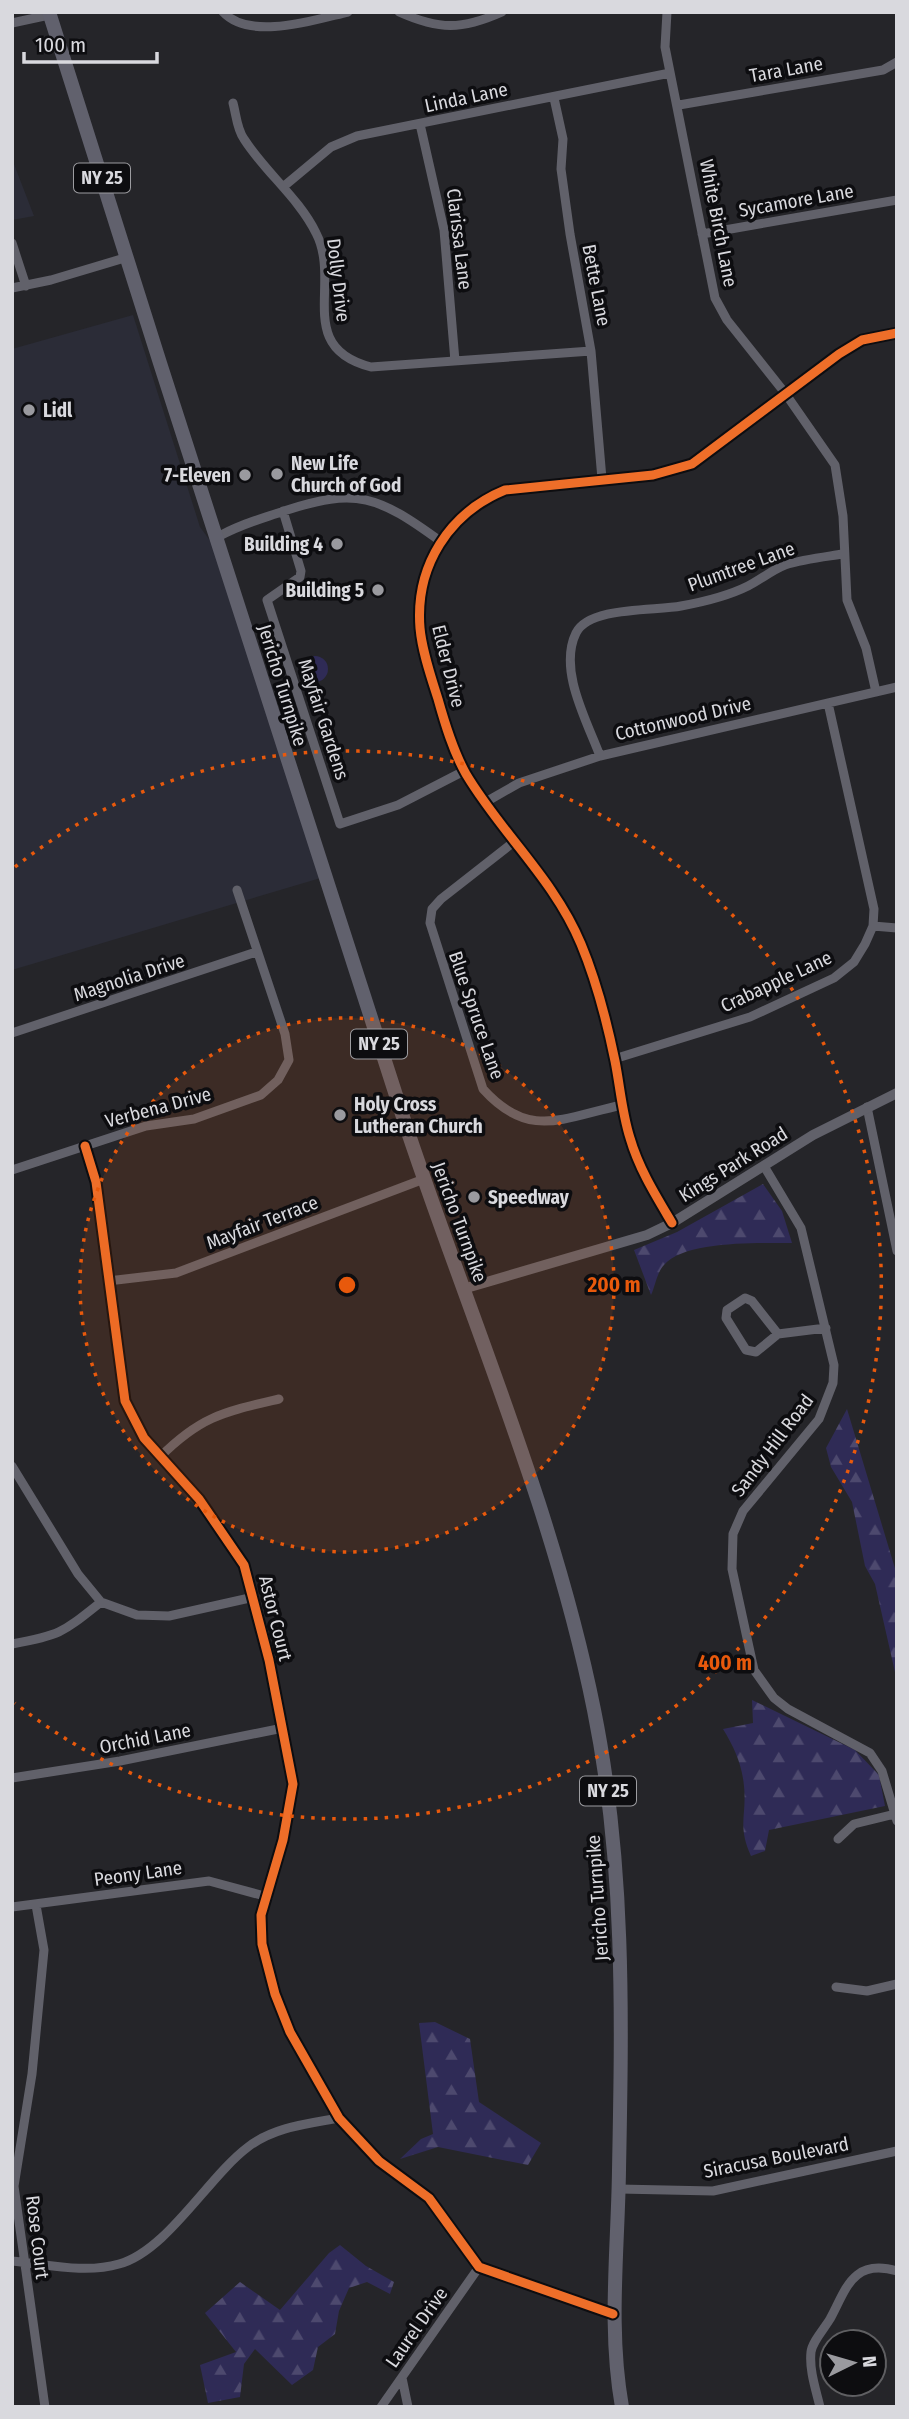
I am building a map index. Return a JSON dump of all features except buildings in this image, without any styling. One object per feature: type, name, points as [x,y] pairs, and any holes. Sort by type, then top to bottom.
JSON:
[{"type":"main road","name":"Jericho Turnpike","points":[[49,14],[218,537],[290,774],[424,1179],[559,1568],[600,1740],[613,1829],[621,1932],[619,2189],[614,2314]]},
{"type":"main road","name":"NY 25","points":[[614,2314],[622,2407]]},
{"type":"street","points":[[223,12],[233,21],[251,27],[300,23],[348,12]]},
{"type":"street","points":[[399,12],[443,27],[460,26],[502,12]]},
{"type":"street","name":"White Birch Lane","points":[[667,12],[664,27],[670,73],[715,298],[835,466],[843,516],[847,600],[866,648],[876,692]]},
{"type":"street","points":[[12,23],[49,14]]},
{"type":"street","name":"Tara Lane","points":[[678,105],[883,70],[897,62]]},
{"type":"street","name":"Linda Lane","points":[[283,187],[331,146],[357,136],[670,73]]},
{"type":"street","name":"Bette Lane","points":[[554,98],[563,139],[561,169],[570,234],[591,351],[602,479]]},
{"type":"street","name":"Dolly Drive","points":[[233,103],[242,137],[317,233],[323,258],[324,321],[333,346],[349,361],[372,367],[591,351]]},
{"type":"street","name":"Clarissa Lane","points":[[420,124],[444,230],[454,361]]},
{"type":"street","name":"Sycamore Lane","points":[[702,234],[897,201]]},
{"type":"street","points":[[12,243],[26,286]]},
{"type":"street","points":[[12,288],[128,257]]},
{"type":"street","name":"Elder Drive","points":[[672,1223],[645,1177],[630,1139],[614,1059],[582,944],[558,897],[484,803],[464,771],[429,671],[420,628],[422,583],[440,541],[475,505],[505,490],[653,475],[692,464],[785,393],[862,340],[897,333]]},
{"type":"street","points":[[218,537],[234,527],[317,500],[358,497],[391,509],[440,541]]},
{"type":"street","name":"Mayfair Gardens","points":[[283,511],[301,570],[300,577],[267,600],[340,824],[398,805],[464,771]]},
{"type":"street","name":"Plumtree Lane","points":[[600,756],[574,685],[570,657],[576,631],[592,619],[629,610],[679,607],[746,587],[785,566],[843,554]]},
{"type":"street","name":"Cottonwood Drive","points":[[484,803],[519,783],[600,756],[897,687]]},
{"type":"street","points":[[828,703],[872,893],[873,926],[897,928]]},
{"type":"street","name":"Blue Spruce Lane","points":[[515,841],[441,899],[432,909],[430,923],[482,1089],[499,1108],[522,1120],[544,1122],[622,1105]]},
{"type":"street","name":"Verbena Drive","points":[[12,1170],[146,1126],[194,1119],[261,1095],[278,1080],[289,1060],[285,1034],[237,890]]},
{"type":"street","name":"Crabapple Lane","points":[[614,1059],[750,1017],[834,978],[854,962],[873,926]]},
{"type":"street","name":"Magnolia Drive","points":[[12,1033],[257,952]]},
{"type":"street","name":"Kings Park Road","points":[[463,1289],[647,1235],[672,1223],[813,1135],[897,1093]]},
{"type":"street","points":[[867,1107],[897,1251]]},
{"type":"street","name":"Astor Court","points":[[85,1146],[96,1182],[125,1401],[132,1420],[160,1457],[199,1499],[244,1565],[254,1597],[293,1784],[291,1804],[261,1915],[262,1944],[275,1994],[290,2032],[339,2118],[379,2161],[429,2197],[479,2267]]},
{"type":"street","name":"Sandy Hill Road","points":[[764,1166],[801,1228],[834,1365],[828,1401],[819,1419],[743,1511],[733,1534],[732,1569],[754,1670],[762,1683],[788,1709],[870,1753],[882,1771],[896,1818]]},
{"type":"street","name":"Mayfair Terrace","points":[[108,1281],[176,1273],[424,1179]]},
{"type":"street","points":[[778,1334],[748,1299],[727,1310],[726,1318],[746,1350],[756,1352],[778,1334],[826,1328]]},
{"type":"street","points":[[160,1457],[183,1435],[206,1419],[279,1399]]},
{"type":"street","points":[[12,1466],[78,1574],[101,1602],[137,1615],[169,1616],[254,1597]]},
{"type":"street","points":[[12,1644],[44,1640],[62,1633],[101,1602]]},
{"type":"street","name":"Orchid Lane","points":[[12,1778],[120,1761],[283,1728]]},
{"type":"street","points":[[838,1839],[854,1824],[896,1818]]},
{"type":"street","name":"Peony Lane","points":[[12,1907],[209,1881],[268,1897]]},
{"type":"street","name":"Rose Court","points":[[36,1905],[44,1950],[32,2074],[14,2186],[45,2407]]},
{"type":"street","points":[[836,1987],[867,1991],[897,1984]]},
{"type":"street","points":[[12,2261],[95,2268],[120,2264],[150,2248],[247,2147],[277,2130],[339,2118]]},
{"type":"street","name":"Siracusa Boulevard","points":[[619,2189],[713,2190],[897,2151]]},
{"type":"street","points":[[479,2267],[614,2314]]},
{"type":"street","name":"Laurel Drive","points":[[381,2407],[479,2267]]},
{"type":"street","points":[[820,2407],[811,2366],[811,2349],[835,2309],[845,2285],[865,2271],[897,2271]]},
{"type":"street","points":[[402,2378],[408,2407]]},
{"type":"shaded area","points":[[12,159],[34,216],[12,220]]},
{"type":"shaded area","points":[[133,315],[200,527],[225,561],[324,877],[12,970],[12,349]]},
{"type":"green space","points":[[315,656],[324,660],[328,669],[324,678],[315,682],[306,678],[302,669],[306,660]]},
{"type":"green space","points":[[763,1184],[782,1211],[792,1243],[724,1245],[688,1251],[664,1265],[651,1295],[634,1250],[677,1232]]},
{"type":"green space","points":[[847,1409],[897,1575],[897,1681],[875,1584],[865,1566],[852,1502],[831,1467],[826,1448]]},
{"type":"green space","points":[[752,1700],[855,1750],[879,1775],[885,1806],[769,1830],[765,1851],[751,1856],[743,1828],[745,1796],[741,1770],[723,1729],[753,1723]]},
{"type":"green space","points":[[435,2022],[470,2039],[479,2102],[541,2143],[528,2165],[438,2147],[400,2159],[421,2139],[433,2134],[419,2023]]},
{"type":"green space","points":[[340,2245],[366,2266],[394,2282],[390,2294],[367,2282],[349,2288],[339,2311],[335,2334],[318,2347],[313,2370],[292,2385],[255,2349],[244,2364],[240,2397],[208,2403],[200,2365],[236,2352],[205,2313],[240,2282],[280,2310],[329,2253]]},
{"type":"cycle path","points":[[672,1223],[638,1161],[625,1119],[605,1016],[592,972],[570,920],[542,877],[480,796],[453,747],[423,646],[420,628],[423,584],[430,563],[452,527],[485,500],[505,490],[653,475],[692,464],[839,354],[862,340],[897,333]]},
{"type":"cycle path","points":[[85,1146],[96,1182],[125,1401],[144,1438],[199,1499],[244,1565],[269,1660],[293,1784],[283,1840],[261,1915],[262,1944],[275,1994],[290,2032],[339,2118],[379,2161],[429,2198],[479,2267],[613,2314]]},
{"type":"place","name":"Lidl","points":[[29,410]]},
{"type":"place","name":"New Life Church of God","points":[[277,474]]},
{"type":"place","name":"7-Eleven","points":[[245,475]]},
{"type":"place","name":"Building 4","points":[[337,544]]},
{"type":"place","name":"Building 5","points":[[378,590]]},
{"type":"place","name":"Holy Cross Lutheran Church","points":[[340,1115]]},
{"type":"place","name":"Speedway","points":[[474,1197]]}]
